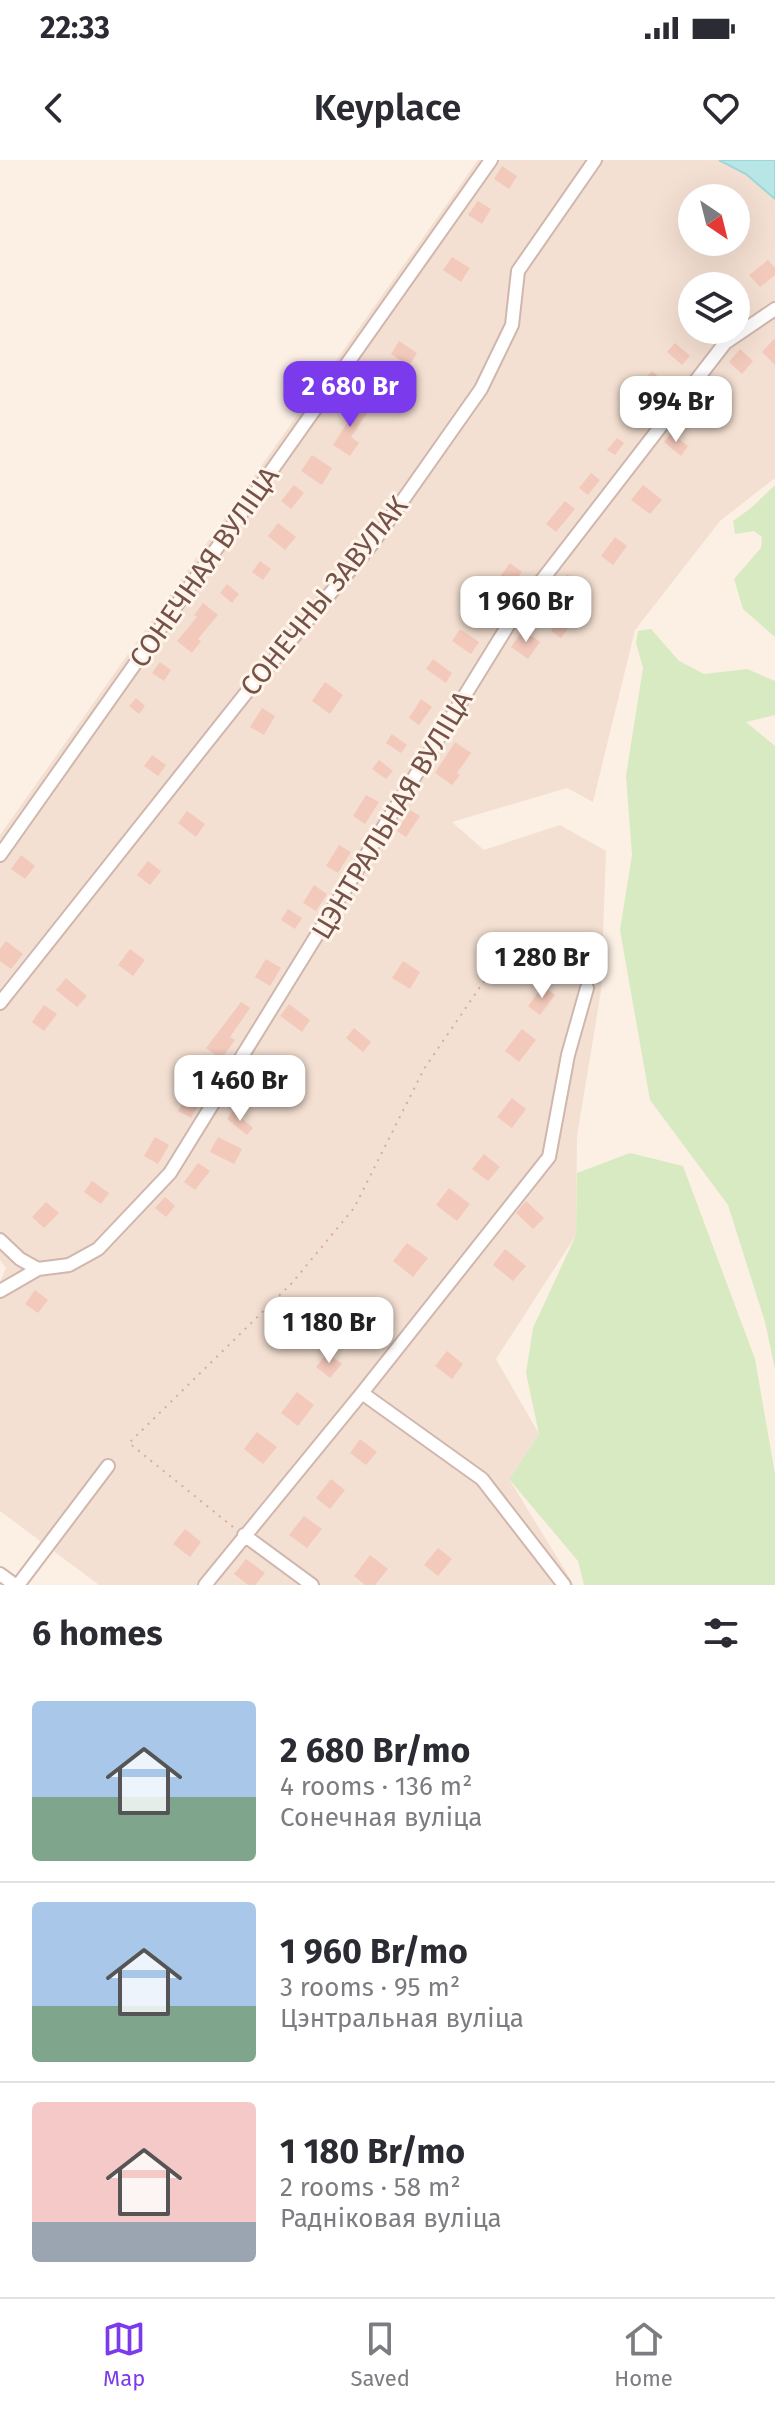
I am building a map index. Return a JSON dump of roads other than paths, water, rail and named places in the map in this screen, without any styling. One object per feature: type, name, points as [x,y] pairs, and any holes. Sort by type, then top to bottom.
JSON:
[{"type":"street","name":"СОНЕЧНАЯ ВУЛІЦА","points":[[0,855],[491,160]]},
{"type":"street","name":"СОНЕЧНЫ ЗАВУЛАК","points":[[0,1003],[246,693],[372,544],[481,389],[512,325],[518,271],[595,160]]},
{"type":"street","name":"ЦЭНТРАЛЬНАЯ ВУЛІЦА","points":[[0,1291],[38,1269],[69,1265],[98,1249],[170,1173],[512,619],[725,343],[775,309]]},
{"type":"street","points":[[205,1585],[549,1157],[568,1055],[587,988]]},
{"type":"street","points":[[0,1240],[20,1259],[38,1269]]},
{"type":"street","points":[[362,1393],[482,1479],[564,1585]]},
{"type":"street","points":[[0,1574],[16,1585],[108,1466]]},
{"type":"street","points":[[244,1535],[312,1585]]},
{"type":"water","points":[[719,160],[775,160],[775,199],[746,174]]}]
